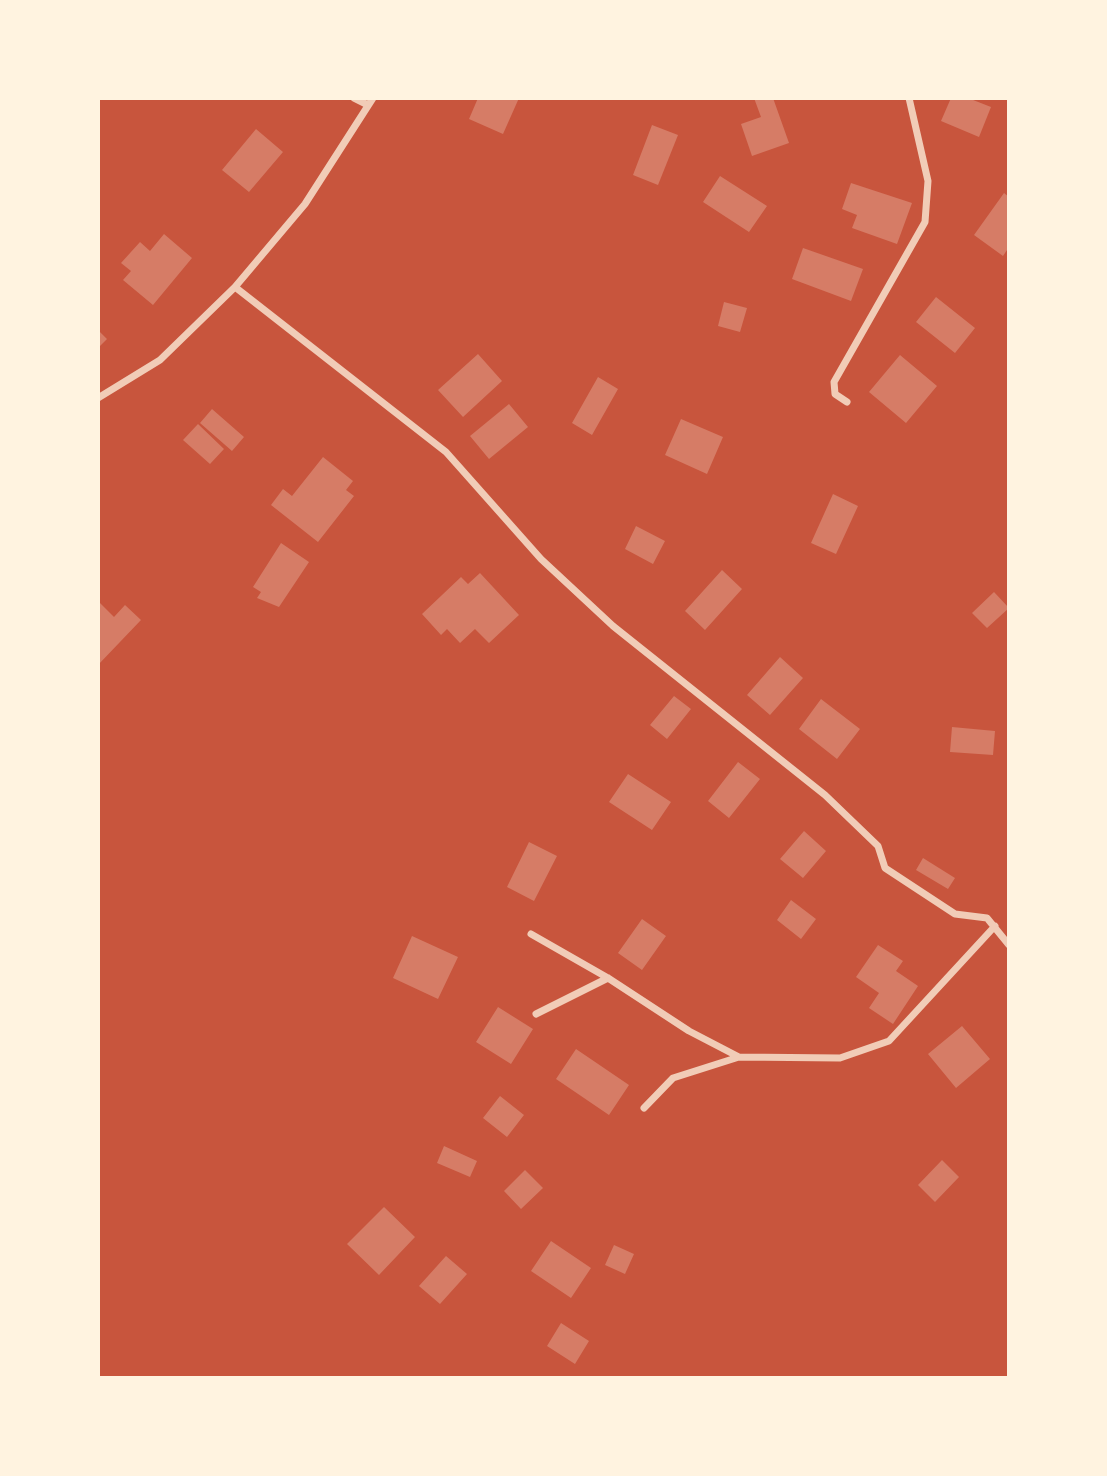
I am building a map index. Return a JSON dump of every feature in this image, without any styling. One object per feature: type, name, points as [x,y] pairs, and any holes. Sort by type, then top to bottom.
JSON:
[{"type":"street","points":[[98,398],[160,360],[235,287],[305,204],[371,102],[354,98]]},
{"type":"street","points":[[847,401],[835,394],[834,382],[925,222],[928,181],[909,98]]},
{"type":"street","points":[[235,287],[446,452],[541,559],[613,626],[825,795],[878,846],[885,868],[955,915],[987,918],[1009,945]]},
{"type":"street","points":[[643,1108],[673,1079],[738,1057],[840,1058],[890,1041],[995,926]]},
{"type":"street","points":[[531,934],[608,978],[689,1031],[738,1057]]},
{"type":"street","points":[[536,1014],[608,978]]},
{"type":"building","points":[[478,98],[519,98],[503,134],[469,119]]},
{"type":"building","points":[[754,98],[773,98],[789,143],[752,156],[741,124],[761,117]]},
{"type":"building","points":[[951,98],[968,98],[991,107],[979,137],[941,121]]},
{"type":"building","points":[[652,125],[678,135],[658,185],[633,175]]},
{"type":"building","points":[[256,129],[283,152],[249,192],[222,170]]},
{"type":"building","points":[[720,176],[767,206],[749,232],[703,202]]},
{"type":"building","points":[[851,183],[912,203],[897,244],[852,228],[857,215],[842,209]]},
{"type":"building","points":[[1004,193],[1009,197],[1009,247],[1003,256],[974,235]]},
{"type":"building","points":[[164,234],[192,258],[153,305],[123,280],[131,271],[121,263],[140,242],[150,251]]},
{"type":"building","points":[[803,248],[863,269],[851,301],[792,279]]},
{"type":"building","points":[[936,297],[975,328],[955,353],[916,322]]},
{"type":"building","points":[[724,302],[747,308],[740,332],[718,326]]},
{"type":"building","points":[[98,330],[107,339],[98,348]]},
{"type":"building","points":[[478,354],[502,381],[463,417],[438,390]]},
{"type":"building","points":[[900,355],[937,386],[906,423],[869,392]]},
{"type":"building","points":[[598,377],[618,389],[592,435],[572,423]]},
{"type":"building","points":[[509,404],[528,427],[489,459],[470,436]]},
{"type":"building","points":[[212,409],[244,437],[232,451],[200,423]]},
{"type":"building","points":[[681,419],[723,437],[707,474],[665,455]]},
{"type":"building","points":[[198,424],[224,449],[210,464],[183,440]]},
{"type":"building","points":[[323,457],[353,481],[346,490],[354,496],[318,542],[271,505],[283,489],[292,496]]},
{"type":"building","points":[[833,494],[858,506],[836,554],[811,543]]},
{"type":"building","points":[[636,526],[665,541],[653,564],[625,549]]},
{"type":"building","points":[[281,543],[309,562],[279,607],[257,598],[261,592],[253,587]]},
{"type":"building","points":[[722,570],[742,589],[705,630],[685,611]]},
{"type":"building","points":[[480,573],[519,615],[489,643],[475,629],[460,643],[447,629],[441,635],[422,614],[461,577],[468,584]]},
{"type":"building","points":[[994,592],[1009,608],[987,628],[972,613]]},
{"type":"building","points":[[98,601],[114,617],[125,605],[141,620],[98,665]]},
{"type":"building","points":[[780,657],[803,678],[770,715],[747,695]]},
{"type":"building","points":[[674,696],[691,709],[667,739],[650,725]]},
{"type":"building","points":[[821,699],[860,729],[837,759],[799,729]]},
{"type":"building","points":[[952,727],[995,731],[993,755],[950,752]]},
{"type":"building","points":[[738,762],[760,779],[729,818],[708,801]]},
{"type":"building","points":[[628,774],[671,802],[652,830],[609,802]]},
{"type":"building","points":[[804,831],[826,851],[803,878],[780,859]]},
{"type":"building","points":[[529,842],[557,856],[534,901],[507,887]]},
{"type":"building","points":[[923,858],[955,878],[948,889],[916,870]]},
{"type":"building","points":[[791,900],[816,919],[801,939],[777,920]]},
{"type":"building","points":[[642,919],[666,936],[642,970],[618,953]]},
{"type":"building","points":[[412,936],[458,957],[438,999],[393,978]]},
{"type":"building","points":[[878,945],[903,961],[896,971],[918,986],[893,1024],[869,1008],[879,993],[856,977]]},
{"type":"building","points":[[498,1007],[533,1029],[511,1064],[476,1042]]},
{"type":"building","points":[[962,1026],[990,1059],[956,1088],[928,1054]]},
{"type":"building","points":[[576,1049],[629,1085],[609,1115],[556,1079]]},
{"type":"building","points":[[500,1096],[524,1115],[507,1137],[483,1118]]},
{"type":"building","points":[[444,1146],[477,1161],[470,1177],[437,1163]]},
{"type":"building","points":[[942,1160],[959,1177],[935,1202],[918,1185]]},
{"type":"building","points":[[525,1170],[543,1188],[521,1209],[504,1191]]},
{"type":"building","points":[[384,1207],[415,1237],[379,1275],[347,1244]]},
{"type":"building","points":[[551,1241],[591,1268],[571,1298],[531,1271]]},
{"type":"building","points":[[614,1245],[634,1254],[625,1274],[605,1265]]},
{"type":"building","points":[[446,1256],[467,1274],[440,1304],[419,1286]]},
{"type":"building","points":[[561,1323],[589,1341],[575,1364],[547,1346]]}]
